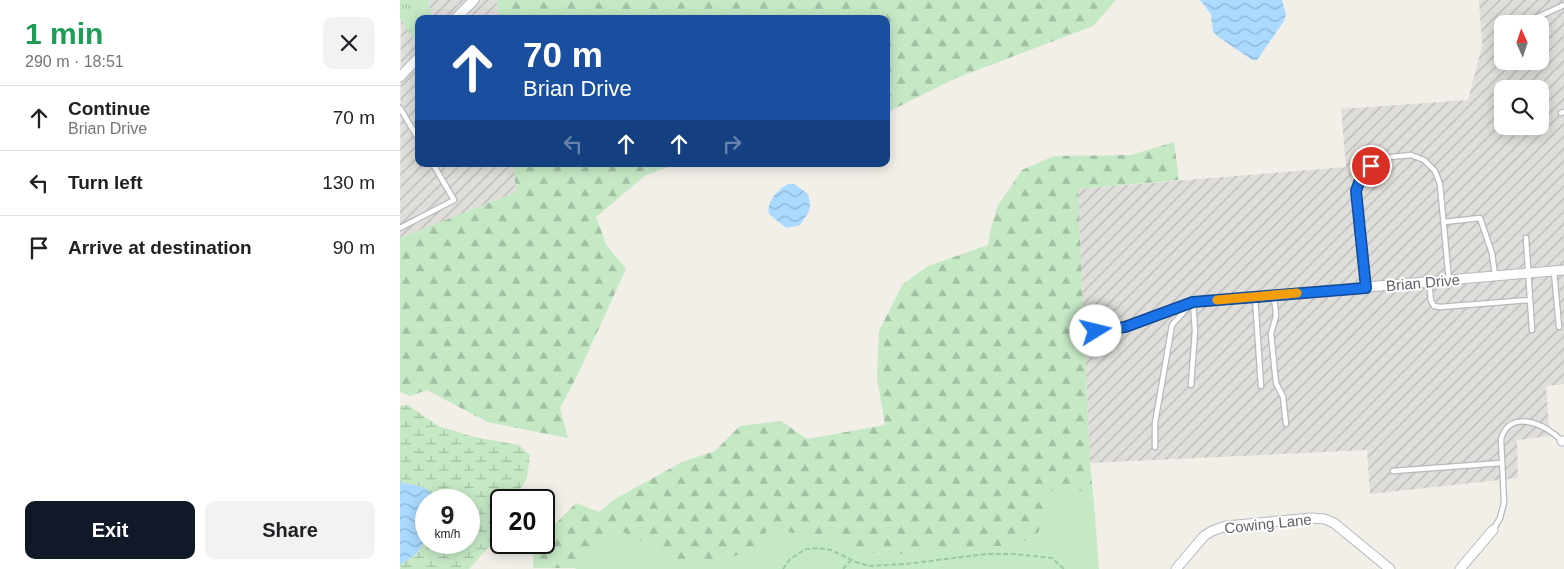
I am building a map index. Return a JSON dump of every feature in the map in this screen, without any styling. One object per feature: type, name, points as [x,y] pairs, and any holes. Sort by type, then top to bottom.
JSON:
[{"type":"street","points":[[459,15],[474,0]]},
{"type":"street","points":[[400,77],[415,62]]},
{"type":"street","name":"Brian Drive","points":[[1193,302],[1559,271]]},
{"type":"street","name":"Cowing Lane","points":[[1176,569],[1196,544],[1212,531],[1219,528],[1234,524],[1311,518],[1325,519],[1334,523],[1390,569]]},
{"type":"street","points":[[1460,569],[1493,530]]},
{"type":"lane","points":[[1542,15],[1564,5]]},
{"type":"lane","points":[[401,111],[415,134]]},
{"type":"lane","points":[[1366,288],[1356,191],[1361,177],[1381,158],[1411,155],[1424,160],[1435,171],[1440,184],[1449,280]]},
{"type":"lane","points":[[400,228],[454,200],[435,167]]},
{"type":"lane","points":[[1444,222],[1480,218],[1492,253],[1495,276]]},
{"type":"lane","points":[[1526,238],[1532,330]]},
{"type":"lane","points":[[1558,327],[1559,271]]},
{"type":"lane","points":[[1429,282],[1431,301],[1434,306],[1530,300]]},
{"type":"lane","points":[[1274,295],[1276,316],[1271,334],[1276,383],[1283,397],[1286,424]]},
{"type":"lane","points":[[1254,297],[1261,386]]},
{"type":"lane","points":[[1096,331],[1125,327],[1193,302]]},
{"type":"lane","points":[[1192,385],[1193,302]]},
{"type":"lane","points":[[1155,447],[1155,423],[1172,325],[1193,302]]},
{"type":"lane","points":[[1493,530],[1500,518],[1504,503],[1501,439],[1504,429],[1510,423],[1518,421],[1530,422],[1555,434],[1563,441]]},
{"type":"lane","points":[[1393,471],[1501,463]]},
{"type":"path","points":[[782,569],[790,559],[806,549],[818,548],[831,550],[869,566],[885,566],[971,555],[1015,554],[1052,558],[1064,569]]},
{"type":"path","points":[[843,569],[851,560]]},
{"type":"shaded area","points":[[428,0],[497,0],[499,15],[431,15]]},
{"type":"shaded area","points":[[1479,0],[1564,0],[1564,384],[1546,386],[1550,436],[1517,440],[1518,478],[1370,494],[1367,450],[1090,463],[1078,189],[1346,167],[1341,109],[1468,100],[1482,46]]},
{"type":"shaded area","points":[[401,19],[415,42],[415,167],[513,167],[516,192],[400,238]]},
{"type":"green space","points":[[400,0],[428,0],[431,15],[415,15],[415,42],[400,18]]},
{"type":"green space","points":[[497,0],[1116,0],[1093,26],[954,79],[890,111],[890,15],[499,15]]},
{"type":"green space","points":[[1174,142],[1179,180],[1078,189],[1090,463],[1094,503],[1086,494],[1047,496],[1039,532],[1028,540],[1014,545],[889,555],[866,552],[843,538],[765,568],[533,568],[534,554],[555,554],[555,524],[576,503],[599,512],[615,499],[682,462],[715,451],[740,426],[781,421],[807,439],[885,425],[877,378],[879,331],[902,285],[928,266],[988,245],[997,207],[1022,170],[1054,156],[1131,155]]},
{"type":"green space","points":[[513,167],[668,167],[646,175],[596,217],[607,246],[626,269],[578,374],[560,408],[568,438],[487,422],[427,390],[410,396],[400,392],[400,238],[516,192]]},
{"type":"green space","points":[[408,405],[438,426],[474,437],[519,445],[530,455],[527,478],[520,489],[490,489],[490,545],[469,569],[400,569],[400,565],[416,554],[480,554],[480,489],[426,489],[403,483],[400,480],[400,406]]},
{"type":"green space","points":[[1072,487],[1086,494],[1094,503],[1099,569],[575,569],[615,528],[685,563],[723,560],[760,547],[767,530],[844,538],[866,552],[889,555],[1014,545],[1028,540],[1039,532],[1047,496],[1055,488]]},
{"type":"water","points":[[1200,0],[1282,0],[1286,15],[1284,21],[1257,60],[1252,60],[1213,32],[1211,14]]},
{"type":"water","points":[[788,184],[794,184],[808,194],[810,207],[800,225],[786,228],[769,214],[769,205],[773,197]]},
{"type":"water","points":[[400,480],[403,483],[426,489],[415,489],[416,554],[400,565]]},
{"type":"slow traffic","points":[[1217,300],[1297,293]]},
{"type":"route","points":[[1096,331],[1125,327],[1193,302],[1366,288],[1356,191],[1361,177],[1371,166]]}]
